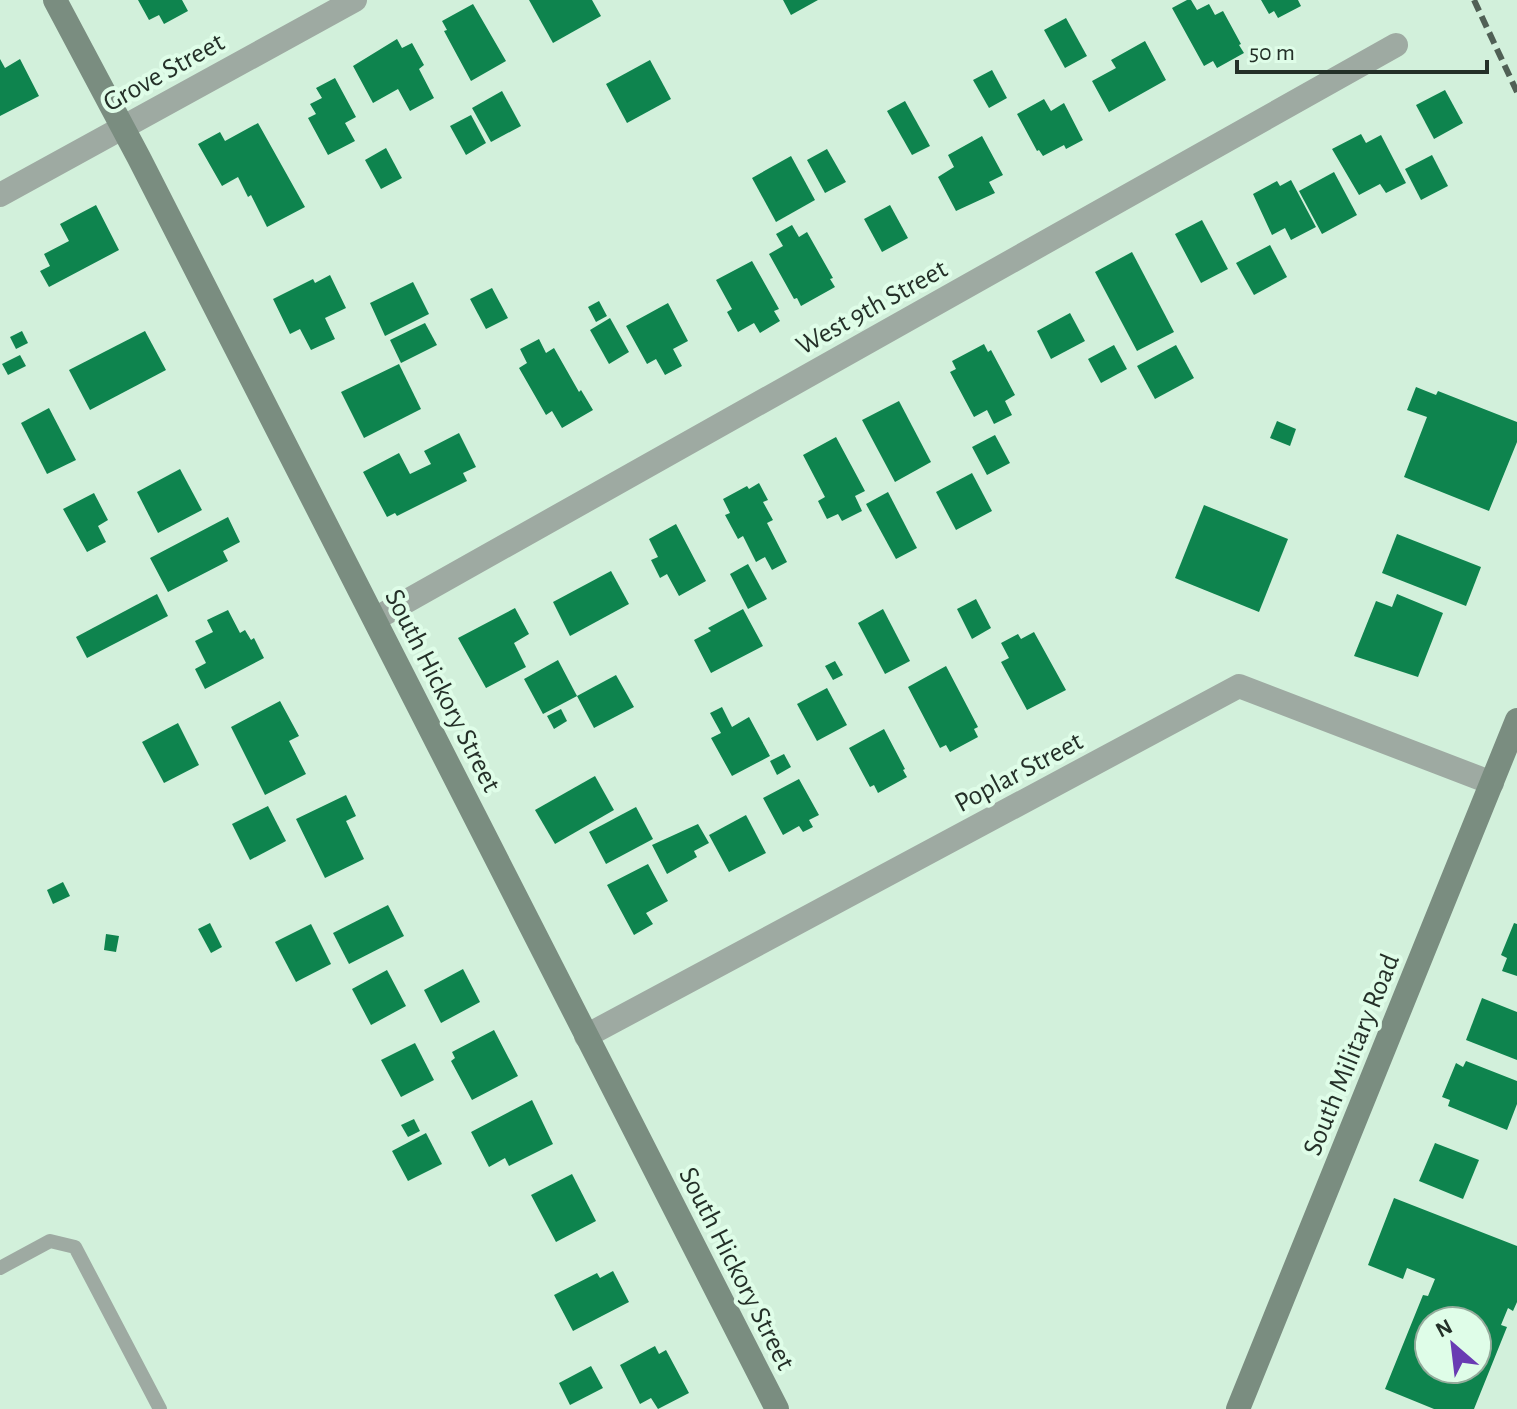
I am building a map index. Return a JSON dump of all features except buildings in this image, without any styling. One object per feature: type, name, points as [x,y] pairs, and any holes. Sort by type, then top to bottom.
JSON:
[{"type":"street","name":"South Hickory Street","points":[[55,0],[375,619],[777,1409]]},
{"type":"street","name":"Grove Street","points":[[0,195],[355,0]]},
{"type":"street","name":"West 9th Street","points":[[375,619],[1396,45]]},
{"type":"street","name":"Poplar Street","points":[[586,1036],[1239,686],[1492,783]]},
{"type":"street","name":"South Military Road","points":[[1238,1409],[1517,720]]},
{"type":"lane","points":[[0,1268],[50,1241],[75,1247],[160,1409]]},
{"type":"railway","points":[[1474,0],[1517,92]]}]
